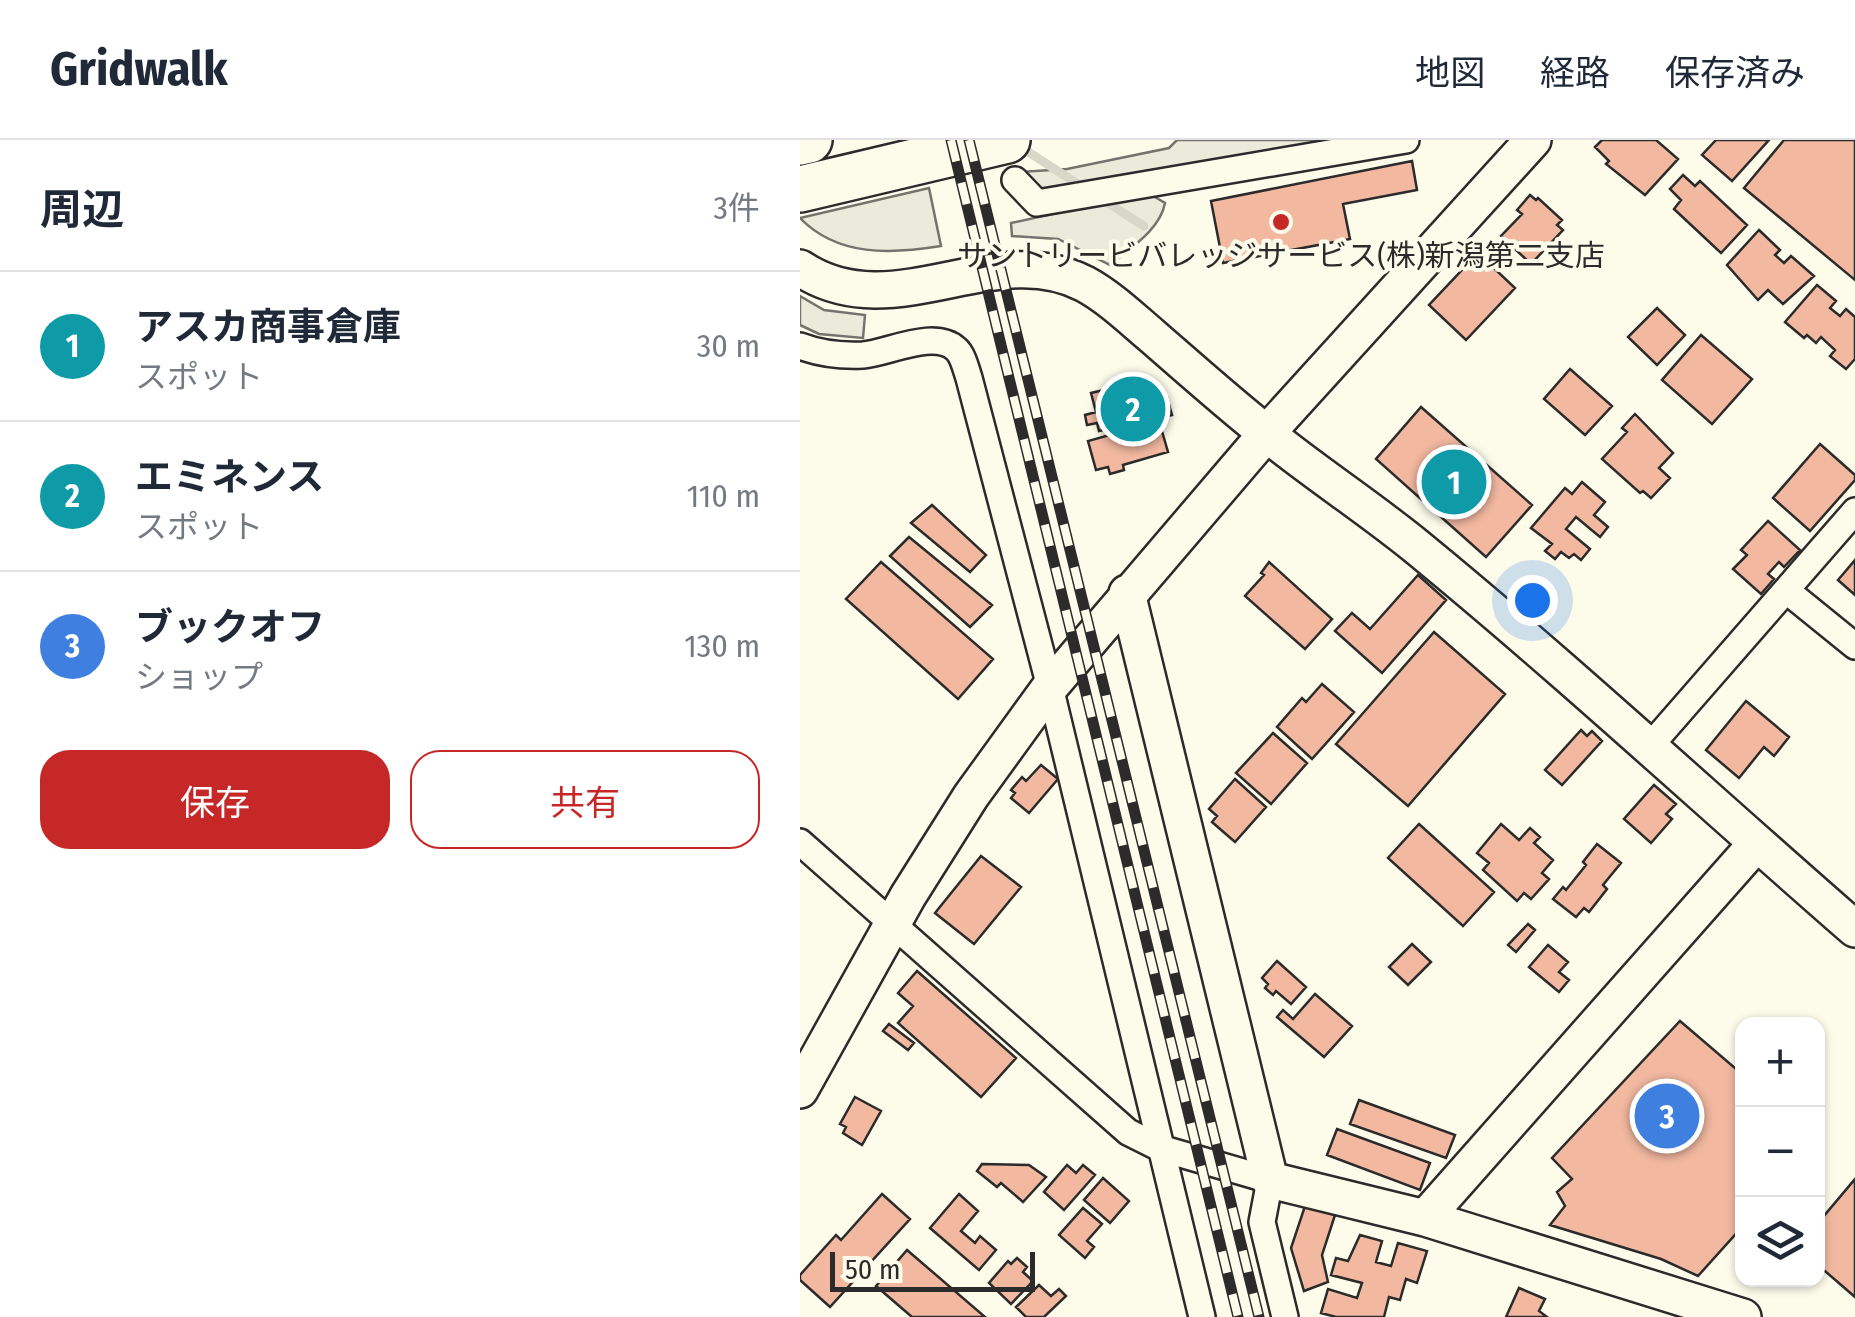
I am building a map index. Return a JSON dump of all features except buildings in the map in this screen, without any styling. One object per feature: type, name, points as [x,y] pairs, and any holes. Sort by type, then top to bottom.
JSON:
[{"type":"highway","points":[[800,142],[810,140]]},
{"type":"highway","points":[[807,188],[1011,160]]},
{"type":"street","points":[[1011,160],[1037,203],[1406,140]]},
{"type":"street","points":[[800,1090],[893,922],[971,796],[1050,688],[1266,434],[1533,140]]},
{"type":"street","points":[[800,268],[838,286],[878,292],[1036,270],[1086,285],[1109,300],[1266,434],[1414,544],[1650,746],[1855,929]]},
{"type":"street","points":[[800,346],[840,356],[868,355],[924,342],[944,342],[958,350],[969,378],[1050,688],[1202,1317]]},
{"type":"street","points":[[1650,746],[1855,511]]},
{"type":"street","points":[[1787,591],[1855,646]]},
{"type":"street","points":[[1127,593],[1270,1180],[1262,1222],[1285,1317]]},
{"type":"street","points":[[800,842],[1128,1132],[1160,1148],[1425,1218],[1743,1317]]},
{"type":"street","points":[[1425,1218],[1756,844]]},
{"type":"shaded area","points":[[1177,140],[1363,140],[1044,195],[1019,172],[1067,169],[1169,148]]},
{"type":"shaded area","points":[[929,188],[941,246],[866,250],[831,240],[800,218]]},
{"type":"shaded area","points":[[1148,193],[1165,203],[1162,213],[1143,238],[1110,265],[1058,239],[1012,236],[1011,223]]},
{"type":"shaded area","points":[[800,296],[824,310],[865,315],[863,338],[819,334],[800,325]]},
{"type":"waterway","points":[[1016,144],[1087,190]]},
{"type":"waterway","points":[[1100,198],[1144,226]]},
{"type":"railway","points":[[951,140],[1238,1317]]},
{"type":"railway","points":[[969,140],[1259,1317]]},
{"type":"place","name":"サントリービバレッジサービス(株)新潟第二支店","points":[[1281,222]]},
{"type":"place","name":"エミネンス","points":[[1133,409]]},
{"type":"place","name":"アスカ商事倉庫","points":[[1454,482]]},
{"type":"place","name":"ブックオフ","points":[[1667,1116]]}]
